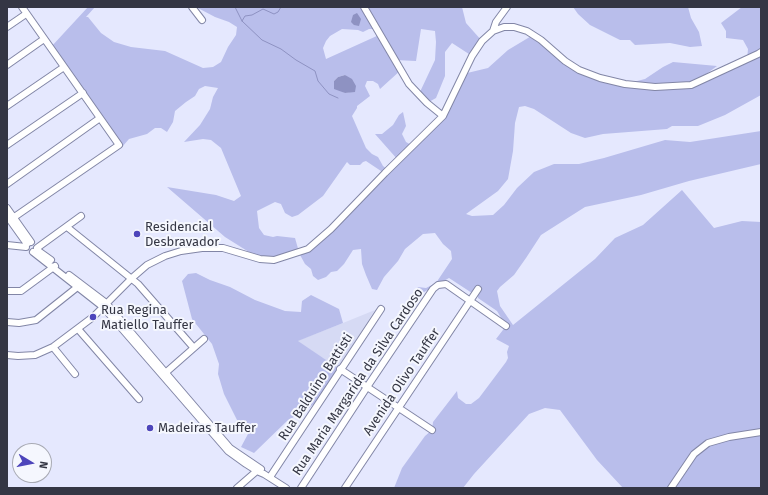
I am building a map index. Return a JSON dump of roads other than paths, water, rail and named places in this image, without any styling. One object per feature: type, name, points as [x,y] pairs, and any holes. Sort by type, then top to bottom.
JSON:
[{"type":"street","points":[[10,218],[119,145],[22,7]]},
{"type":"street","points":[[192,7],[202,20]]},
{"type":"street","points":[[364,7],[410,84],[427,103],[443,116]]},
{"type":"street","points":[[493,31],[496,22],[507,7]]},
{"type":"street","points":[[7,27],[26,14]]},
{"type":"street","points":[[7,355],[18,356],[34,354],[53,347],[78,329],[147,265],[165,256],[181,251],[202,248],[223,248],[260,259],[274,260],[308,249],[331,229],[443,116],[472,56],[482,41],[493,31],[504,27],[514,27],[527,31],[541,40],[565,61],[579,70],[600,78],[625,84],[655,88],[692,86],[761,52]]},
{"type":"street","points":[[7,64],[44,39]]},
{"type":"street","points":[[7,106],[64,67]]},
{"type":"street","points":[[7,145],[83,94]]},
{"type":"street","points":[[7,184],[100,118]]},
{"type":"street","points":[[7,208],[10,218],[32,246],[79,286],[105,305],[211,429],[230,448],[286,488]]},
{"type":"street","points":[[7,245],[32,246],[46,241],[81,216]]},
{"type":"street","points":[[67,227],[132,278],[193,347]]},
{"type":"street","points":[[7,292],[21,291],[55,266]]},
{"type":"street","name":"Rua Maria Margarida da Silva Cardoso","points":[[301,488],[435,287],[446,284],[470,300]]},
{"type":"street","points":[[7,322],[19,323],[36,320],[79,286]]},
{"type":"street","name":"Avenida Olivo Tauffer","points":[[345,488],[478,289]]},
{"type":"street","points":[[470,300],[506,326]]},
{"type":"street","name":"Rua Balduíno Battisti","points":[[238,488],[263,472],[340,369],[381,309]]},
{"type":"street","points":[[78,329],[138,399]]},
{"type":"street","points":[[164,375],[193,347],[204,339]]},
{"type":"street","points":[[53,347],[75,374]]},
{"type":"street","points":[[340,369],[432,430]]},
{"type":"street","points":[[671,488],[694,454],[708,443],[729,437],[761,432]]},
{"type":"waterway","points":[[235,7],[242,21],[262,40],[281,49],[315,71],[318,81],[329,94],[338,98]]},
{"type":"waterway","points":[[242,21],[245,16],[252,15],[263,9],[274,14],[278,12],[281,7]]},
{"type":"place","name":"Residencial Desbravador","points":[[137,234]]},
{"type":"place","name":"Rua Regina Matiello Tauffer","points":[[93,317]]},
{"type":"place","name":"Madeiras Tauffer","points":[[150,428]]}]
